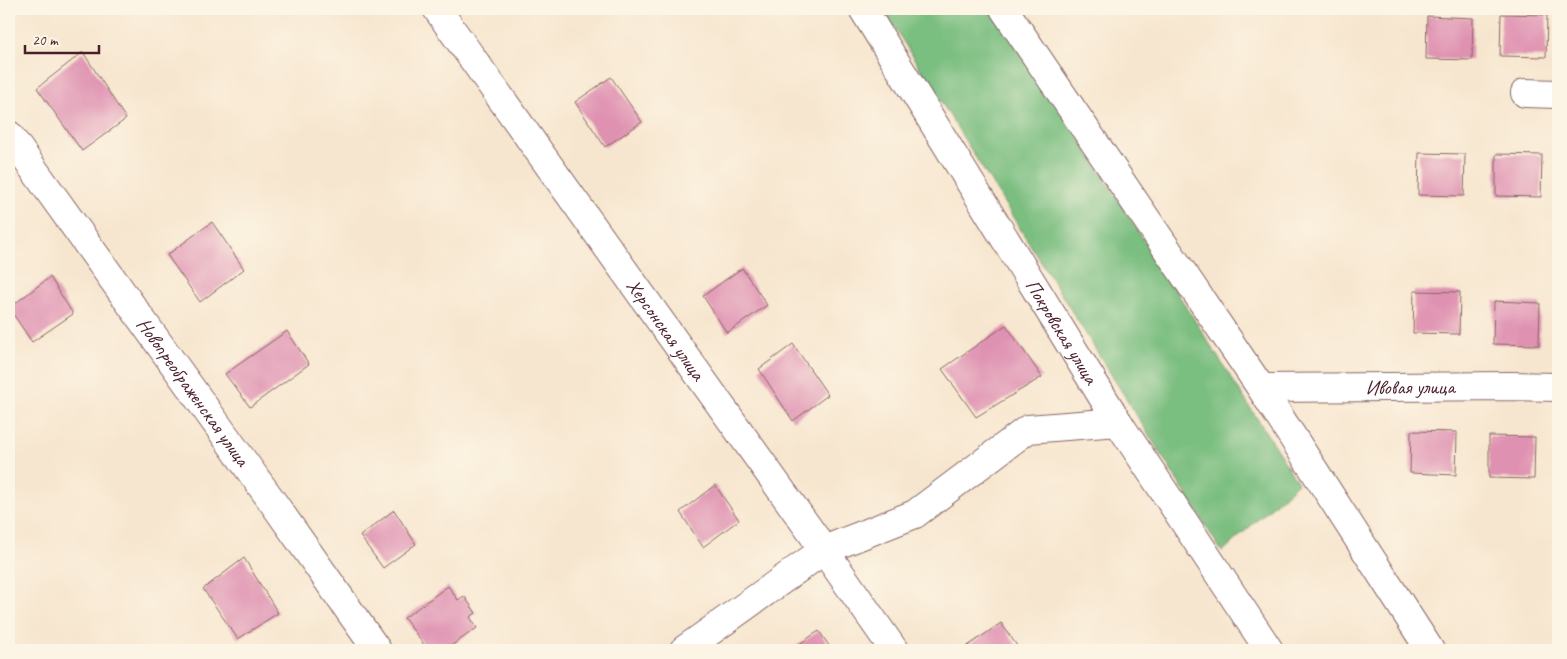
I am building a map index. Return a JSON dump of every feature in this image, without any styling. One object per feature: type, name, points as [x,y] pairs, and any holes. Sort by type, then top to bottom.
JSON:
[{"type":"street","name":"Херсонская улица","points":[[437,9],[894,650]]},
{"type":"street","name":"Покровская улица","points":[[863,9],[1118,422],[1269,650]]},
{"type":"street","points":[[1004,9],[1261,388],[1430,650]]},
{"type":"street","points":[[1525,93],[1558,94]]},
{"type":"street","name":"Новопреображенская улица","points":[[9,135],[377,650]]},
{"type":"street","name":"Ивовая улица","points":[[1261,388],[1558,387]]},
{"type":"street","points":[[684,650],[824,550],[915,514],[1028,429],[1118,422]]},
{"type":"green space","points":[[883,9],[997,9],[1298,483],[1222,552]]},
{"type":"building","points":[[1501,14],[1547,15],[1546,57],[1500,56]]},
{"type":"building","points":[[1427,16],[1473,18],[1472,60],[1426,59]]},
{"type":"building","points":[[83,52],[126,119],[82,151],[37,88]]},
{"type":"building","points":[[611,77],[642,122],[605,147],[575,102]]},
{"type":"building","points":[[1419,153],[1465,154],[1464,196],[1418,195]]},
{"type":"building","points":[[1496,154],[1542,155],[1541,197],[1496,196]]},
{"type":"building","points":[[212,222],[244,269],[200,302],[167,255]]},
{"type":"building","points":[[742,268],[767,305],[727,333],[703,296]]},
{"type":"building","points":[[50,277],[73,314],[32,342],[9,308]]},
{"type":"building","points":[[1414,291],[1460,292],[1459,334],[1413,333]]},
{"type":"building","points":[[1494,301],[1540,303],[1539,345],[1493,344]]},
{"type":"building","points":[[1006,325],[1042,377],[976,417],[942,369]]},
{"type":"building","points":[[287,331],[309,364],[250,407],[225,374]]},
{"type":"building","points":[[793,344],[828,395],[793,421],[759,369]]},
{"type":"building","points":[[1411,431],[1457,432],[1456,475],[1410,473]]},
{"type":"building","points":[[1489,436],[1535,437],[1534,479],[1489,478]]},
{"type":"building","points":[[715,485],[739,520],[703,547],[680,512]]},
{"type":"building","points":[[394,510],[416,544],[383,568],[360,536]]},
{"type":"building","points":[[244,558],[278,613],[238,639],[203,589]]},
{"type":"building","points":[[448,586],[458,600],[464,596],[476,613],[470,617],[477,628],[445,650],[428,650],[404,618]]},
{"type":"building","points":[[1001,623],[1020,650],[962,650]]},
{"type":"building","points":[[819,631],[832,650],[790,650]]}]
